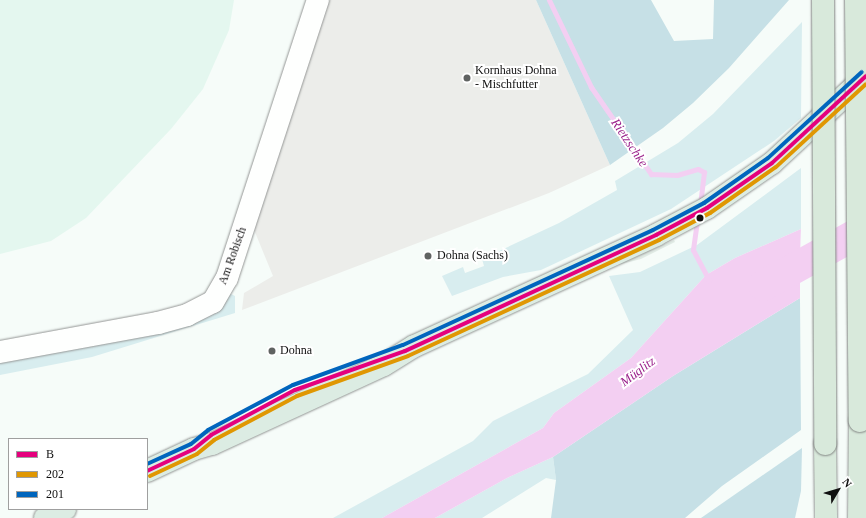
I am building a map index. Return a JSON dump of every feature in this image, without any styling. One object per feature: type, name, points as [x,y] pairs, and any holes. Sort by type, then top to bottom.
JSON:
[{"type":"highway","points":[[823,0],[826,518]]},
{"type":"highway","points":[[856,0],[860,421],[859,518]]},
{"type":"main road","points":[[148,471],[194,449],[212,444],[377,368],[405,351],[656,235],[707,208],[772,163],[866,76]]},
{"type":"main road","points":[[45,518],[62,510]]},
{"type":"street","name":"Am Robisch","points":[[0,352],[158,323],[187,315],[213,302],[227,278],[318,0]]},
{"type":"shaded area","points":[[0,0],[234,0],[229,30],[203,89],[171,129],[86,218],[51,241],[0,254]]},
{"type":"shaded area","points":[[325,0],[536,0],[610,165],[549,193],[242,310],[244,293],[273,276],[252,225]]},
{"type":"shaded area","points":[[536,0],[651,0],[674,41],[713,39],[714,0],[789,0],[729,68],[693,103],[663,128],[610,165]]},
{"type":"shaded area","points":[[802,22],[801,118],[774,141],[671,209],[541,270],[503,277],[452,296],[442,276],[463,267],[465,273],[484,266],[482,259],[559,223],[617,190],[615,181],[678,143],[713,114]]},
{"type":"shaded area","points":[[801,168],[801,229],[735,258],[706,275],[631,358],[554,413],[543,428],[382,518],[333,518],[473,441],[493,421],[588,374],[633,330],[609,276],[640,272],[697,245]]},
{"type":"shaded area","points":[[674,240],[675,242],[641,259],[610,267]]},
{"type":"shaded area","points":[[231,294],[235,296],[235,313],[92,357],[0,375],[0,360],[214,307]]},
{"type":"shaded area","points":[[800,298],[801,430],[722,486],[685,518],[551,518],[556,480],[553,457],[673,376]]},
{"type":"shaded area","points":[[802,448],[801,491],[795,518],[701,518]]},
{"type":"shaded area","points":[[553,457],[556,480],[546,478],[482,518],[435,518],[507,478]]},
{"type":"water","points":[[801,229],[800,298],[673,376],[553,457],[507,478],[435,518],[382,518],[543,428],[554,413],[631,358],[706,275],[735,258]]},
{"type":"pier","points":[[801,227],[802,298],[800,301],[800,264]]},
{"type":"waterway","name":"Rietzschke","points":[[549,0],[591,87],[651,174],[677,175],[698,169],[704,172],[700,205]]},
{"type":"waterway","name":"Rietzschke","points":[[697,221],[693,250],[709,280]]},
{"type":"waterway","name":"Müglitz","points":[[763,285],[866,228]]},
{"type":"transit line","name":"201","points":[[148,464],[191,444],[208,430],[293,385],[403,345],[653,230],[704,203],[768,158],[862,72]]},
{"type":"transit line","name":"B","points":[[148,471],[194,449],[211,435],[295,390],[405,351],[656,235],[707,208],[772,163],[866,76]]},
{"type":"transit line","name":"202","points":[[150,476],[197,454],[214,440],[297,396],[408,356],[659,240],[710,213],[776,167],[866,84]]},
{"type":"place","name":"Kornhaus Dohna - Mischfutter","points":[[467,78]]},
{"type":"place","name":"Dohna (Sachs)","points":[[428,256]]},
{"type":"place","name":"Dohna","points":[[272,351]]}]
